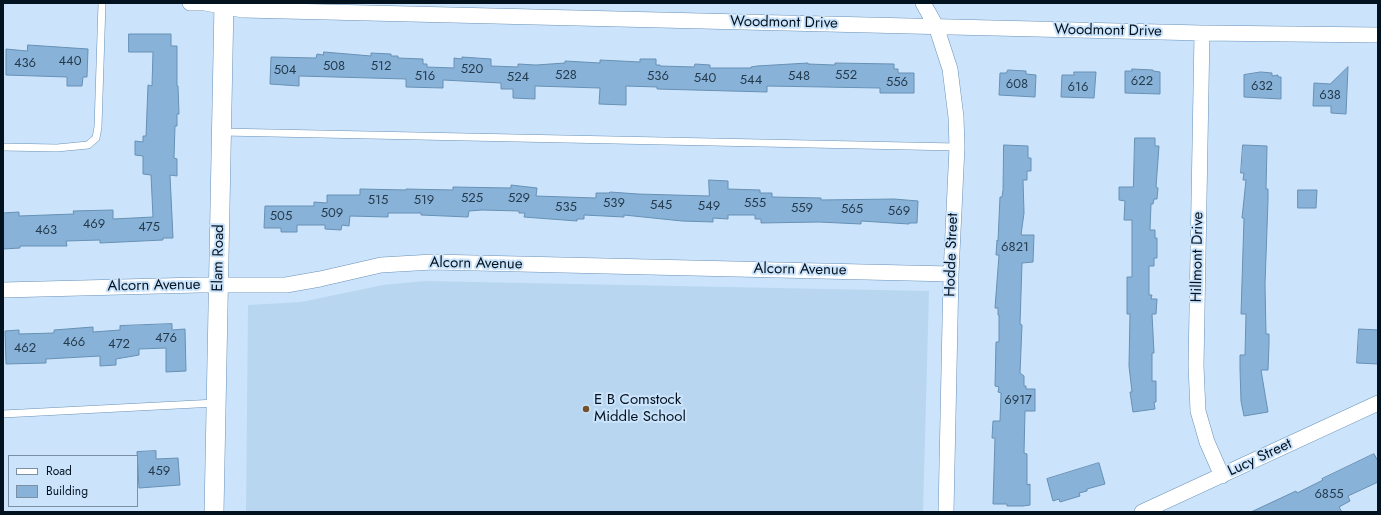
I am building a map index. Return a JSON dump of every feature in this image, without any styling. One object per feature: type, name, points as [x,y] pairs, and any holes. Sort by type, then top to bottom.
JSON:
[{"type":"street","name":"Woodmont Drive","points":[[190,3],[224,5],[243,10],[1202,33],[1378,35]]},
{"type":"street","name":"Hodde Street","points":[[924,3],[936,26],[950,69],[956,117],[957,147],[951,274],[946,512]]},
{"type":"street","name":"Elam Road","points":[[214,512],[224,5]]},
{"type":"street","name":"Hillmont Drive","points":[[1202,33],[1196,366],[1198,411],[1207,442],[1222,476]]},
{"type":"street","name":"Alcorn Avenue","points":[[3,290],[286,284],[320,279],[381,265],[433,262],[951,274]]},
{"type":"street","name":"Lucy Street","points":[[1142,512],[1378,403]]},
{"type":"lane","points":[[3,147],[57,148],[88,145],[96,138],[98,127],[102,3]]},
{"type":"lane","points":[[221,132],[957,147]]},
{"type":"lane","points":[[3,414],[216,403]]},
{"type":"shaded area","name":"E B Comstock Middle School","points":[[425,281],[929,291],[923,512],[246,512],[248,305],[301,302],[383,285]]},
{"type":"building","points":[[129,34],[171,34],[171,46],[177,46],[179,114],[177,114],[177,126],[175,126],[174,158],[177,159],[177,176],[170,175],[173,238],[163,238],[163,240],[100,243],[100,240],[66,241],[67,246],[20,246],[20,248],[3,249],[3,213],[19,212],[19,216],[74,214],[73,211],[113,210],[113,219],[153,217],[151,175],[143,174],[143,156],[135,155],[135,141],[143,142],[143,136],[146,136],[148,85],[152,86],[153,52],[129,52]]},
{"type":"building","points":[[28,45],[88,49],[87,77],[83,77],[82,86],[67,86],[67,77],[6,75],[6,49],[27,51]]},
{"type":"building","points":[[324,52],[371,56],[371,53],[391,54],[391,56],[398,56],[398,58],[423,59],[423,64],[427,64],[427,67],[454,68],[454,58],[462,59],[462,57],[491,59],[491,66],[518,67],[518,64],[536,65],[565,63],[565,61],[600,63],[600,60],[640,62],[640,59],[656,59],[656,65],[660,66],[694,67],[695,64],[710,65],[710,68],[751,68],[757,66],[808,63],[835,65],[835,63],[894,64],[894,69],[898,69],[898,73],[914,73],[914,93],[880,93],[880,88],[767,86],[767,92],[657,89],[657,87],[626,86],[626,105],[599,104],[600,88],[535,86],[535,99],[513,98],[513,89],[501,89],[501,83],[443,80],[443,88],[406,87],[406,79],[299,76],[299,86],[270,84],[271,57],[316,58],[317,54],[323,55]]},
{"type":"building","points":[[1348,67],[1346,114],[1331,113],[1331,106],[1313,106],[1314,83],[1330,84]]},
{"type":"building","points":[[1132,69],[1153,70],[1160,72],[1160,94],[1125,93],[1125,71],[1132,71]]},
{"type":"building","points":[[1008,70],[1026,71],[1026,74],[1036,75],[1035,97],[999,95],[1000,73],[1006,73]]},
{"type":"building","points":[[1074,72],[1096,72],[1094,98],[1061,97],[1062,75],[1074,75]]},
{"type":"building","points":[[1261,72],[1272,73],[1272,76],[1278,75],[1278,77],[1281,77],[1281,99],[1244,97],[1244,75]]},
{"type":"building","points":[[1135,138],[1155,138],[1155,146],[1159,146],[1156,187],[1158,188],[1157,199],[1154,199],[1153,204],[1151,204],[1150,230],[1155,230],[1155,238],[1157,238],[1157,258],[1154,258],[1154,266],[1149,266],[1149,295],[1152,295],[1151,299],[1157,299],[1156,314],[1152,314],[1154,353],[1152,353],[1152,381],[1156,381],[1156,402],[1154,402],[1155,409],[1133,412],[1130,392],[1132,392],[1129,366],[1130,314],[1127,314],[1127,277],[1132,277],[1132,220],[1124,220],[1125,201],[1119,200],[1119,187],[1133,187]]},
{"type":"building","points":[[1004,145],[1028,146],[1028,158],[1031,158],[1031,171],[1027,171],[1027,180],[1023,180],[1024,213],[1021,235],[1034,235],[1033,262],[1022,263],[1020,373],[1024,376],[1024,386],[1026,386],[1026,389],[1035,389],[1035,411],[1025,411],[1024,453],[1027,454],[1027,485],[1030,484],[1030,505],[1023,506],[993,504],[995,438],[992,438],[993,421],[1000,421],[1001,393],[998,392],[999,387],[995,386],[996,342],[999,342],[999,315],[998,308],[995,308],[999,255],[996,255],[1000,197],[1002,197],[1003,190]]},
{"type":"building","points":[[1243,145],[1267,146],[1266,189],[1268,189],[1268,200],[1265,284],[1266,334],[1269,334],[1268,370],[1261,370],[1268,412],[1244,416],[1241,401],[1240,369],[1240,355],[1245,355],[1246,314],[1241,314],[1244,218],[1242,218],[1246,180],[1243,180],[1244,173],[1241,173]]},
{"type":"building","points":[[709,180],[728,181],[728,189],[760,190],[760,193],[772,193],[772,197],[821,198],[821,200],[894,199],[918,201],[917,223],[909,224],[861,221],[861,224],[819,222],[761,223],[761,219],[755,219],[755,215],[728,215],[728,219],[713,218],[713,222],[682,221],[624,215],[624,217],[584,215],[584,219],[577,219],[577,221],[524,217],[525,213],[519,213],[519,211],[482,210],[469,211],[468,217],[421,215],[421,213],[388,213],[388,217],[350,216],[349,226],[342,225],[341,230],[325,229],[325,225],[297,225],[297,232],[281,232],[281,228],[264,228],[265,206],[314,206],[314,202],[327,203],[327,195],[360,195],[360,189],[453,190],[453,187],[511,188],[511,185],[537,188],[536,196],[596,198],[596,193],[610,192],[709,196]]},
{"type":"building","points":[[1298,190],[1317,190],[1316,208],[1298,208]]},
{"type":"building","points":[[172,324],[172,330],[185,329],[186,371],[166,372],[166,348],[139,349],[139,355],[116,359],[116,365],[100,366],[100,356],[46,359],[46,363],[6,364],[5,331],[19,330],[19,334],[54,333],[54,330],[93,327],[93,332],[120,330],[120,326]]},
{"type":"building","points":[[1359,329],[1378,330],[1378,364],[1357,363]]},
{"type":"building","points":[[156,451],[156,459],[178,458],[180,485],[139,488],[137,452]]},
{"type":"building","points":[[1374,454],[1378,461],[1378,482],[1348,496],[1350,501],[1339,507],[1342,512],[1251,512],[1296,491],[1297,493]]},
{"type":"building","points":[[1099,463],[1105,484],[1087,489],[1087,491],[1079,493],[1080,496],[1060,502],[1059,499],[1053,501],[1047,479]]},
{"type":"place","name":"E B Comstock Middle School","points":[[586,409]]}]
